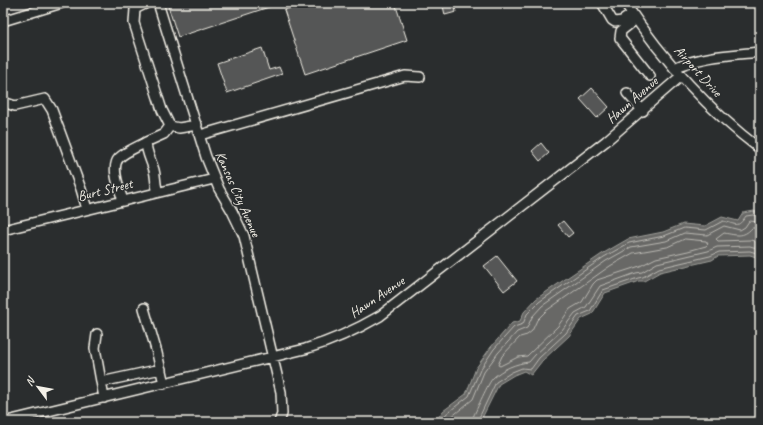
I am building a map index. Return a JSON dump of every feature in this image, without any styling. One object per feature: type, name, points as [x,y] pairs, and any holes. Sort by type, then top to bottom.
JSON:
[{"type":"street","points":[[3,21],[62,3]]},
{"type":"street","points":[[147,3],[135,9],[134,23],[162,110],[170,126]]},
{"type":"street","name":"Kansas City Avenue","points":[[158,3],[206,157],[214,178],[244,236],[274,357],[281,392],[282,414],[279,422]]},
{"type":"street","points":[[602,3],[612,20],[615,22],[619,22],[631,9]]},
{"type":"street","points":[[631,9],[621,31],[620,38],[650,76]]},
{"type":"street","name":"Airport Drive","points":[[631,9],[681,76],[719,115],[760,150]]},
{"type":"street","points":[[674,68],[687,62],[760,52]]},
{"type":"street","points":[[200,135],[405,76],[420,78]]},
{"type":"street","name":"Hawn Avenue","points":[[3,422],[21,420],[44,412],[164,384],[327,343],[361,327],[380,316],[606,141],[681,76]]},
{"type":"street","points":[[627,93],[642,110]]},
{"type":"street","points":[[3,102],[15,106],[45,99],[52,110],[87,209]]},
{"type":"street","points":[[170,126],[179,128],[197,125]]},
{"type":"street","points":[[123,200],[114,171],[118,159],[146,142],[164,134],[170,126]]},
{"type":"street","points":[[146,142],[146,150],[154,172],[158,192]]},
{"type":"street","name":"Burt Street","points":[[3,230],[214,178]]},
{"type":"street","points":[[144,308],[164,384]]},
{"type":"street","points":[[97,334],[95,348],[104,398]]},
{"type":"street","points":[[101,382],[160,369]]},
{"type":"street","points":[[44,412],[46,422]]},
{"type":"water","points":[[754,211],[760,214],[759,258],[750,255],[718,256],[712,260],[660,272],[644,281],[639,281],[605,293],[592,314],[581,319],[569,336],[542,361],[531,375],[524,371],[499,384],[480,422],[435,422],[443,411],[466,394],[476,368],[491,347],[512,323],[520,321],[524,312],[536,299],[602,254],[628,239],[663,232],[683,224],[705,226],[722,217],[738,221],[743,213]]},
{"type":"building","points":[[167,3],[274,3],[275,5],[178,37]]},
{"type":"building","points":[[306,3],[395,3],[407,40],[305,74],[284,10]]},
{"type":"building","points":[[454,3],[456,12],[445,15],[443,6]]},
{"type":"building","points":[[262,48],[269,70],[279,67],[282,74],[227,93],[217,63]]},
{"type":"building","points":[[592,88],[609,107],[597,118],[580,99]]},
{"type":"building","points":[[541,143],[549,153],[540,161],[532,151]]},
{"type":"building","points":[[563,221],[573,233],[568,237],[558,225]]},
{"type":"building","points":[[497,256],[517,281],[504,291],[484,266]]}]
